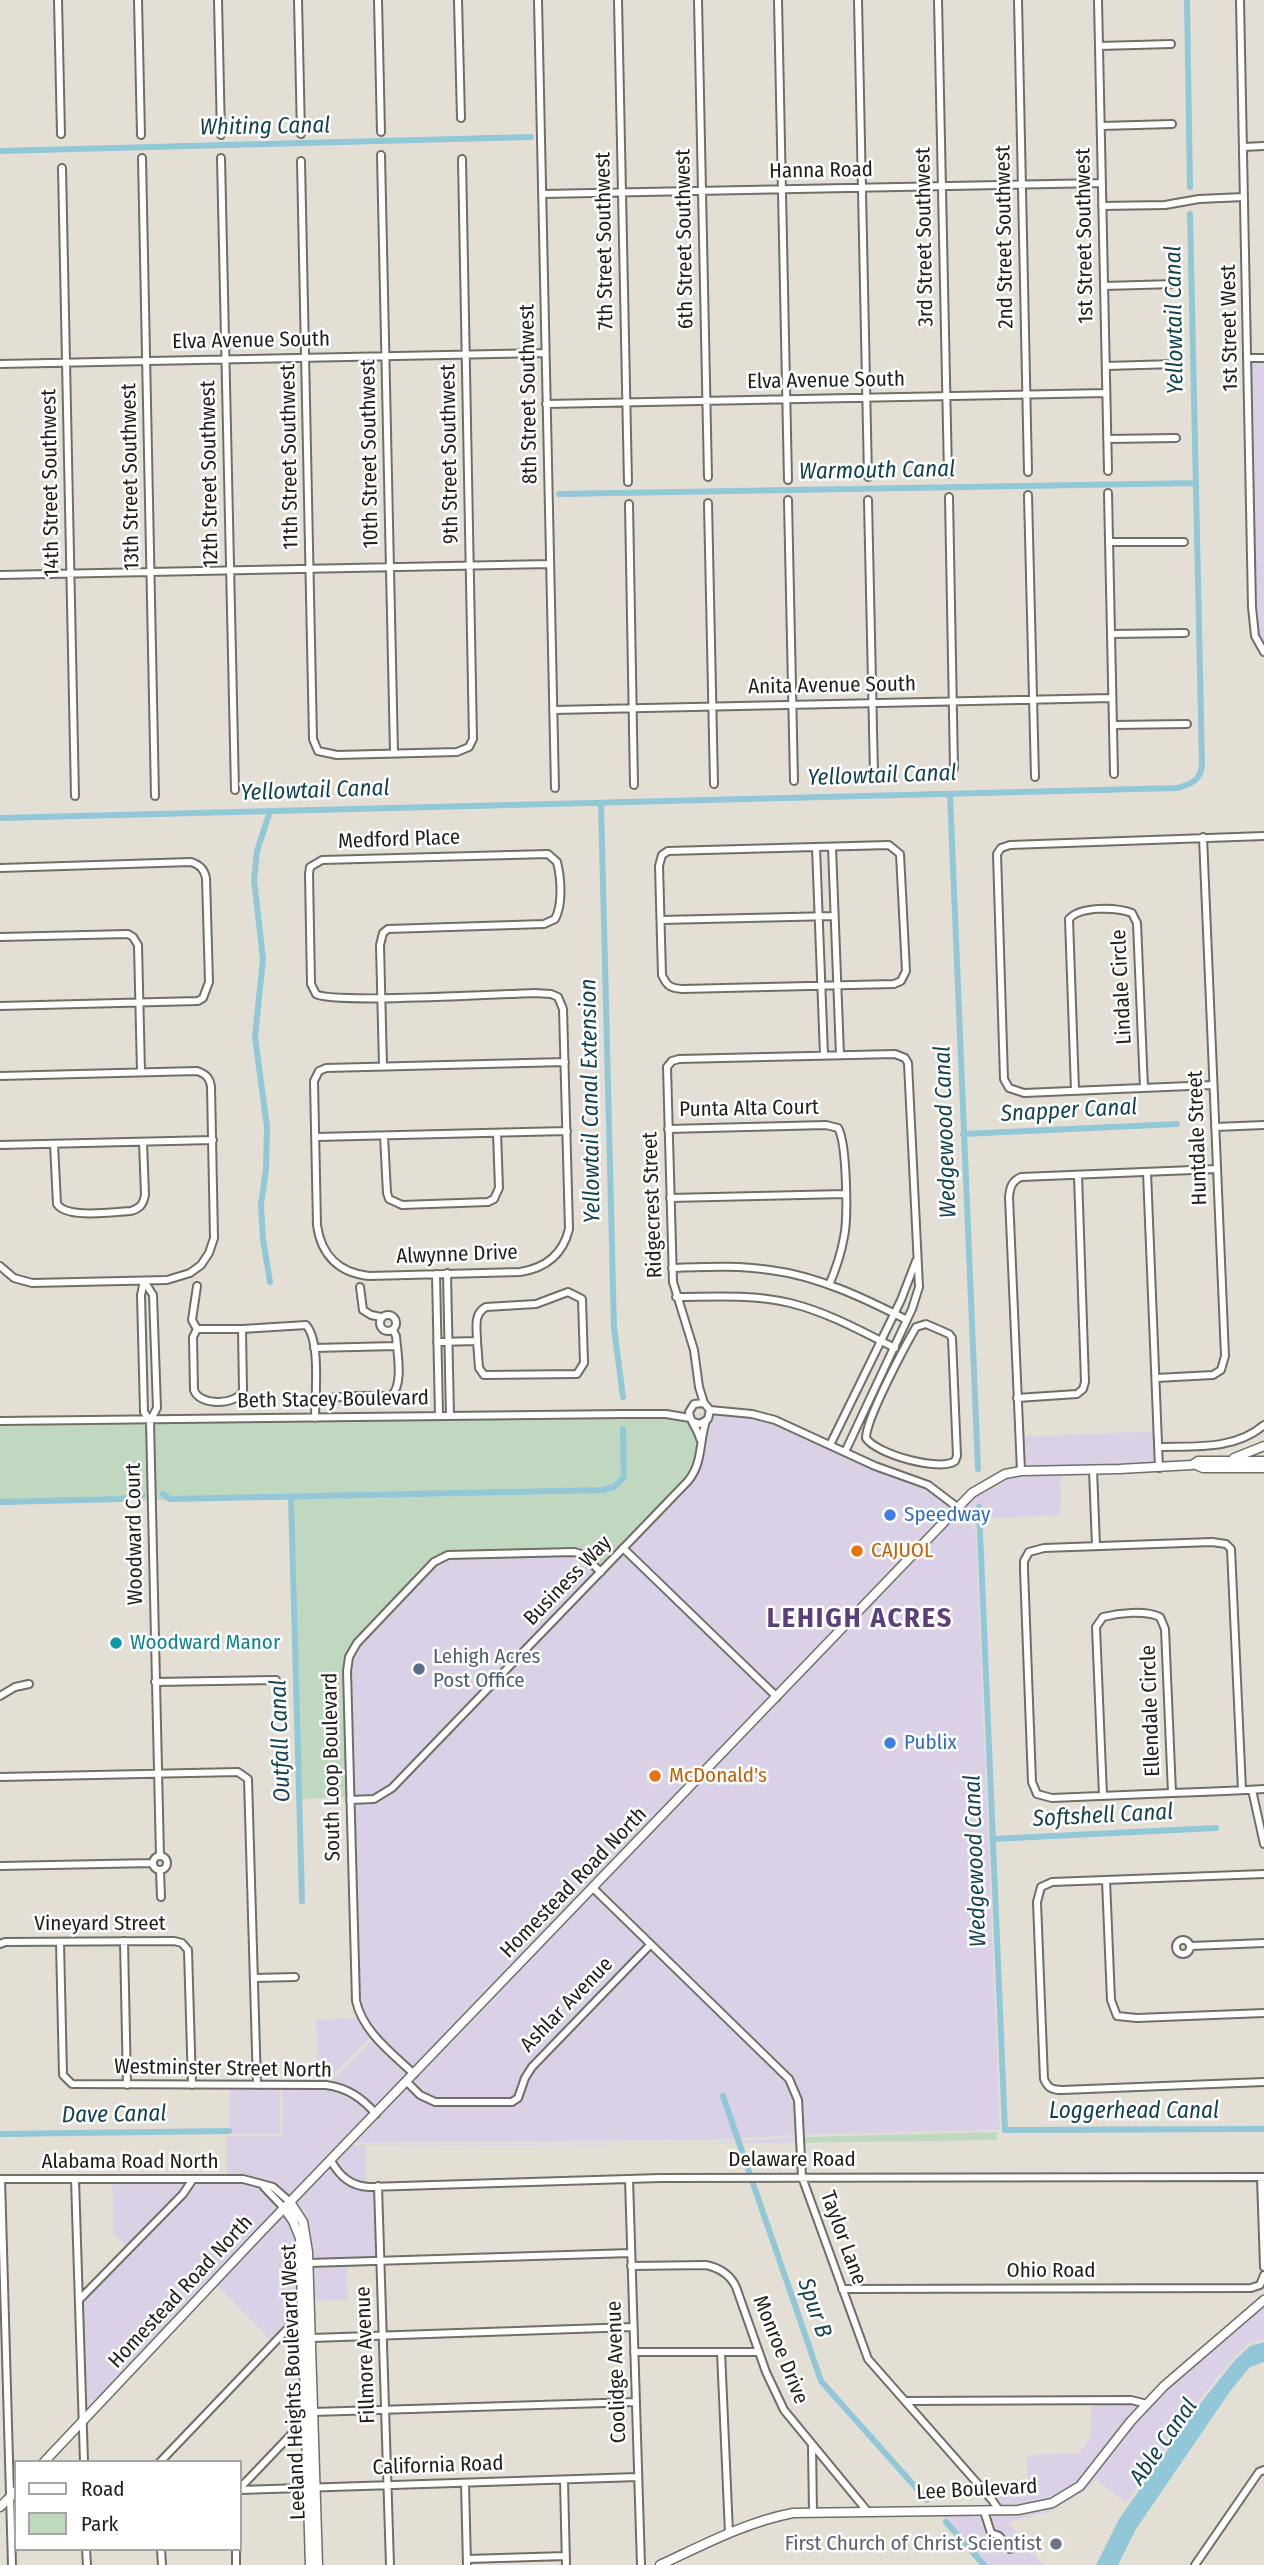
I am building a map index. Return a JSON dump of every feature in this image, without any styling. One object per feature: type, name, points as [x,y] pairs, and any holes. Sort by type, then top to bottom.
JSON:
[{"type":"main road","points":[[1217,1461],[1244,1456],[1264,1447]]},
{"type":"main road","name":"Homestead Road North","points":[[46,2460],[287,2205],[972,1493],[991,1481],[1021,1471],[1159,1468],[1194,1464],[1198,1461],[1264,1461]]},
{"type":"main road","name":"Homestead Road North","points":[[1194,1464],[1203,1468],[1264,1470]]},
{"type":"main road","name":"Leeland Heights Boulevard West","points":[[287,2205],[303,2222],[309,2263],[313,2412],[310,2565]]},
{"type":"main road","name":"Leeland Heights Boulevard West","points":[[287,2205],[300,2238],[305,2420],[318,2565]]},
{"type":"main road","name":"Lee Boulevard","points":[[660,2565],[770,2517],[813,2512],[984,2511],[1037,2508],[1052,2504],[1088,2479],[1147,2404],[1184,2368],[1264,2300]]},
{"type":"main road","points":[[0,2507],[13,2493]]},
{"type":"street","points":[[58,0],[61,134]]},
{"type":"street","points":[[138,0],[141,135]]},
{"type":"street","points":[[218,0],[221,135]]},
{"type":"street","points":[[298,0],[301,134]]},
{"type":"street","points":[[378,0],[381,132]]},
{"type":"street","points":[[458,0],[461,118]]},
{"type":"street","name":"8th Street Southwest","points":[[538,0],[555,788]]},
{"type":"street","name":"7th Street Southwest","points":[[618,0],[628,482]]},
{"type":"street","name":"6th Street Southwest","points":[[698,0],[708,477]]},
{"type":"street","points":[[778,0],[788,480]]},
{"type":"street","points":[[858,0],[868,477]]},
{"type":"street","name":"3rd Street Southwest","points":[[938,0],[948,474]]},
{"type":"street","name":"2nd Street Southwest","points":[[1018,0],[1028,472]]},
{"type":"street","name":"1st Street Southwest","points":[[1098,0],[1108,471]]},
{"type":"street","name":"1st Street West","points":[[1240,0],[1254,630],[1264,652]]},
{"type":"street","points":[[1099,46],[1171,44]]},
{"type":"street","points":[[1101,126],[1172,124]]},
{"type":"street","points":[[1243,147],[1264,146]]},
{"type":"street","name":"10th Street Southwest","points":[[381,155],[394,753]]},
{"type":"street","name":"13th Street Southwest","points":[[142,158],[155,796]]},
{"type":"street","name":"12th Street Southwest","points":[[222,158],[235,790]]},
{"type":"street","name":"9th Street Southwest","points":[[394,753],[457,752],[469,747],[473,739],[462,159]]},
{"type":"street","name":"11th Street Southwest","points":[[301,161],[313,739],[318,751],[337,755],[394,753]]},
{"type":"street","name":"14th Street Southwest","points":[[62,168],[75,796]]},
{"type":"street","name":"Hanna Road","points":[[542,194],[1102,183]]},
{"type":"street","points":[[1102,206],[1166,205],[1199,199],[1244,197]]},
{"type":"street","points":[[1104,286],[1175,284]]},
{"type":"street","name":"Elva Avenue South","points":[[0,364],[545,353]]},
{"type":"street","points":[[1248,358],[1264,358]]},
{"type":"street","points":[[1106,366],[1175,364]]},
{"type":"street","name":"Elva Avenue South","points":[[546,404],[1106,393]]},
{"type":"street","points":[[1107,439],[1176,438]]},
{"type":"street","points":[[1108,493],[1114,774]]},
{"type":"street","points":[[1028,495],[1035,778]]},
{"type":"street","points":[[948,497],[954,768]]},
{"type":"street","points":[[788,500],[794,781]]},
{"type":"street","points":[[868,500],[874,774]]},
{"type":"street","points":[[708,502],[714,784]]},
{"type":"street","points":[[629,505],[634,785]]},
{"type":"street","points":[[1109,542],[1184,542]]},
{"type":"street","points":[[0,575],[549,564]]},
{"type":"street","points":[[1111,634],[1185,633]]},
{"type":"street","name":"Anita Avenue South","points":[[553,710],[1112,698]]},
{"type":"street","points":[[1113,725],[1187,724]]},
{"type":"street","points":[[1213,1085],[1024,1093],[1009,1088],[1004,1079],[997,855],[1001,848],[1010,845],[1264,836]]},
{"type":"street","name":"Huntdale Street","points":[[1156,1378],[1213,1375],[1221,1370],[1224,1362],[1203,837]]},
{"type":"street","points":[[889,845],[900,853],[906,971],[901,981],[894,984],[682,989],[672,989],[666,985],[662,975],[659,866],[662,855],[668,851],[680,850],[816,847],[889,845]]},
{"type":"street","points":[[816,847],[824,1055],[895,1054],[905,1058],[908,1063],[911,1096],[919,1287],[907,1320],[845,1452]]},
{"type":"street","points":[[832,847],[840,1055]]},
{"type":"street","name":"Medford Place","points":[[548,855],[557,862],[559,912],[555,919],[544,924],[388,929],[383,933],[380,945],[381,997],[329,998],[316,994],[312,984],[309,874],[315,862],[548,855]]},
{"type":"street","points":[[0,867],[191,862],[199,864],[206,878],[209,982],[204,998],[198,1001],[0,1006]]},
{"type":"street","name":"Lindale Circle","points":[[1075,1090],[1069,919],[1079,912],[1119,910],[1132,913],[1137,923],[1144,1088]]},
{"type":"street","points":[[661,920],[834,916]]},
{"type":"street","points":[[0,937],[117,934],[133,937],[138,945],[141,1072]]},
{"type":"street","name":"Alwynne Drive","points":[[381,997],[534,993],[558,997],[563,1009],[569,1229],[557,1255],[543,1266],[529,1270],[359,1275],[342,1269],[327,1255],[319,1240],[317,1226],[314,1081],[319,1071],[326,1068],[383,1066]]},
{"type":"street","points":[[381,997],[383,1066],[565,1062]]},
{"type":"street","name":"Ridgecrest Street","points":[[704,1404],[694,1350],[676,1297],[672,1268],[667,1067],[672,1061],[679,1059],[824,1055]]},
{"type":"street","points":[[0,1076],[197,1071],[204,1073],[210,1080],[211,1087],[215,1220],[214,1238],[209,1253],[196,1269],[167,1280],[32,1283],[14,1278],[0,1266]]},
{"type":"street","name":"Punta Alta Court","points":[[668,1129],[832,1125],[838,1128],[842,1135],[845,1234],[829,1285]]},
{"type":"street","points":[[1215,1127],[1264,1125]]},
{"type":"street","points":[[316,1137],[567,1131]]},
{"type":"street","points":[[384,1136],[387,1193],[389,1199],[402,1205],[488,1202],[494,1199],[499,1188],[497,1133]]},
{"type":"street","points":[[0,1145],[213,1140]]},
{"type":"street","points":[[54,1144],[55,1198],[60,1209],[73,1213],[119,1212],[138,1209],[143,1203],[143,1142]]},
{"type":"street","points":[[1021,1471],[1009,1189],[1015,1180],[1021,1177],[1217,1169]]},
{"type":"street","points":[[1147,1172],[1159,1468]]},
{"type":"street","points":[[1017,1398],[1077,1394],[1086,1382],[1078,1175]]},
{"type":"street","points":[[670,1198],[845,1194]]},
{"type":"street","points":[[830,1445],[894,1314],[916,1259]]},
{"type":"street","points":[[672,1268],[752,1268],[787,1273],[829,1285],[907,1320]]},
{"type":"street","points":[[447,1273],[450,1416]]},
{"type":"street","points":[[436,1274],[439,1416]]},
{"type":"street","points":[[144,1281],[153,1295],[157,1408],[150,1421]]},
{"type":"street","points":[[144,1281],[141,1295],[145,1412],[150,1421]]},
{"type":"street","points":[[197,1286],[192,1321],[197,1329]]},
{"type":"street","points":[[315,1399],[391,1396],[396,1391],[398,1383],[393,1330],[396,1322],[389,1314],[381,1317],[363,1310],[360,1287]]},
{"type":"street","points":[[568,1292],[582,1299],[584,1363],[577,1374],[484,1375],[479,1368],[477,1341],[476,1318],[486,1307],[536,1304],[568,1292]]},
{"type":"street","points":[[676,1297],[737,1296],[783,1301],[824,1314],[903,1351]]},
{"type":"street","points":[[381,1317],[380,1325],[383,1329],[393,1330]]},
{"type":"street","points":[[926,1324],[952,1336],[956,1460],[948,1465],[931,1463],[877,1449],[866,1438],[870,1420],[903,1351],[919,1325],[926,1324]]},
{"type":"street","points":[[197,1329],[306,1325],[312,1331],[314,1348],[315,1418]]},
{"type":"street","points":[[197,1329],[192,1337],[194,1390],[196,1397],[202,1401],[236,1400],[241,1396],[242,1329]]},
{"type":"street","points":[[437,1342],[477,1341]]},
{"type":"street","points":[[314,1348],[396,1346]]},
{"type":"street","name":"Ridgecrest Street","points":[[696,1403],[699,1387]]},
{"type":"street","points":[[701,1448],[690,1409],[696,1403],[704,1404],[710,1410],[752,1414],[775,1420],[874,1466],[928,1485],[957,1507]]},
{"type":"street","name":"Beth Stacey Boulevard","points":[[0,1421],[666,1414],[690,1409]]},
{"type":"street","points":[[707,1420],[710,1410]]},
{"type":"street","points":[[692,1420],[700,1424],[727,1413]]},
{"type":"street","name":"Beth Stacey Boulevard","points":[[666,1414],[692,1420]]},
{"type":"street","points":[[860,1416],[870,1420]]},
{"type":"street","name":"Business Way","points":[[350,1800],[374,1799],[392,1788],[693,1475],[700,1460],[707,1420]]},
{"type":"street","name":"Woodward Court","points":[[150,1421],[160,1856]]},
{"type":"street","points":[[1159,1447],[1220,1444],[1249,1436],[1264,1425]]},
{"type":"street","points":[[1094,1469],[1096,1546]]},
{"type":"street","points":[[1242,1790],[1231,1549],[1218,1542],[1036,1549],[1029,1552],[1024,1561],[1024,1569],[1032,1782],[1037,1794],[1052,1798],[1252,1790],[1264,1789]]},
{"type":"street","points":[[623,1548],[777,1697]]},
{"type":"street","name":"South Loop Boulevard","points":[[414,2074],[363,2021],[355,1990],[347,1671],[349,1657],[357,1643],[434,1562],[454,1553],[567,1552],[581,1554],[601,1572]]},
{"type":"street","name":"Ellendale Circle","points":[[1102,1796],[1096,1627],[1103,1617],[1136,1614],[1153,1614],[1160,1617],[1164,1623],[1172,1793]]},
{"type":"street","points":[[155,1682],[276,1680]]},
{"type":"street","points":[[0,1696],[15,1687],[29,1684]]},
{"type":"street","points":[[0,1777],[238,1772],[245,1776],[250,1784],[257,2085]]},
{"type":"street","points":[[1252,1790],[1264,1844]]},
{"type":"street","points":[[160,1870],[154,1868],[153,1863],[154,1859],[160,1856],[167,1864],[160,1870],[160,1897]]},
{"type":"street","points":[[0,1866],[153,1863]]},
{"type":"street","points":[[1264,1874],[1052,1882],[1041,1886],[1037,1902],[1044,2079],[1047,2086],[1062,2091],[1264,2082]]},
{"type":"street","points":[[1106,1880],[1111,2000],[1116,2016],[1137,2018],[1264,2013]]},
{"type":"street","points":[[593,1888],[650,1945]]},
{"type":"street","points":[[124,1941],[127,2085]]},
{"type":"street","name":"Vineyard Street","points":[[0,1944],[124,1941],[182,1943],[188,1950],[192,2085]]},
{"type":"street","name":"Westminster Street North","points":[[60,1942],[64,2077],[72,2084],[335,2086],[354,2094],[376,2115]]},
{"type":"street","points":[[1191,1946],[1264,1943]]},
{"type":"street","name":"Ashlar Avenue","points":[[407,2082],[420,2095],[435,2102],[512,2102],[518,2098],[532,2067],[650,1945]]},
{"type":"street","name":"Taylor Lane","points":[[650,1945],[789,2079],[800,2112],[802,2177],[868,2359],[999,2510]]},
{"type":"street","points":[[255,1978],[295,1977]]},
{"type":"street","name":"Delaware Road","points":[[331,2161],[338,2172],[354,2185],[378,2186],[802,2177],[1263,2176]]},
{"type":"street","points":[[1263,2176],[1264,2267]]},
{"type":"street","points":[[0,2179],[13,2493],[12,2565]]},
{"type":"street","name":"Alabama Road North","points":[[0,2179],[237,2179],[260,2183],[287,2205]]},
{"type":"street","points":[[75,2179],[84,2460]]},
{"type":"street","points":[[79,2301],[175,2202],[193,2179]]},
{"type":"street","name":"Coolidge Avenue","points":[[629,2179],[641,2565]]},
{"type":"street","name":"Fillmore Avenue","points":[[378,2186],[390,2565]]},
{"type":"street","points":[[309,2263],[631,2253]]},
{"type":"street","name":"Monroe Drive","points":[[631,2266],[699,2264],[724,2271],[736,2287],[759,2352],[784,2410],[867,2512]]},
{"type":"street","name":"Ohio Road","points":[[842,2289],[1255,2288],[1260,2285],[1264,2275]]},
{"type":"street","points":[[162,2460],[294,2322],[303,2318]]},
{"type":"street","points":[[312,2337],[633,2328]]},
{"type":"street","points":[[634,2352],[759,2352]]},
{"type":"street","points":[[721,2352],[729,2533]]},
{"type":"street","points":[[905,2401],[1124,2400],[1147,2404]]},
{"type":"street","points":[[313,2412],[636,2402]]},
{"type":"street","points":[[242,2487],[305,2420]]},
{"type":"street","points":[[812,2446],[813,2512]]},
{"type":"street","points":[[1195,2565],[1259,2472],[1264,2470]]},
{"type":"street","name":"California Road","points":[[242,2489],[638,2477]]},
{"type":"street","points":[[564,2480],[566,2565]]},
{"type":"street","points":[[465,2483],[467,2562],[566,2556]]},
{"type":"street","points":[[984,2511],[991,2533],[999,2536],[1010,2549]]},
{"type":"shaded area","points":[[1247,358],[1264,358],[1264,650],[1255,635]]},
{"type":"shaded area","points":[[699,1413],[736,1413],[766,1417],[919,1482],[957,1507],[976,1532],[1000,2130],[710,2140],[349,2143],[285,2208],[298,2230],[302,2318],[274,2343],[215,2283],[83,2421],[79,2301],[183,2194],[193,2179],[227,2179],[227,2136],[282,2136],[283,2084],[327,2085],[375,2037],[358,2008],[347,1671],[351,1650],[441,1557],[574,1552],[601,1571],[701,1448]]},
{"type":"shaded area","points":[[1159,1431],[1161,1465],[1020,1468],[1018,1437]]},
{"type":"shaded area","points":[[1061,1472],[1060,1515],[981,1519],[987,1749],[979,1532],[961,1508],[974,1495],[1006,1477],[1021,1473]]},
{"type":"shaded area","points":[[359,2018],[372,2036],[325,2082],[317,2082],[316,2020]]},
{"type":"shaded area","points":[[280,2086],[280,2134],[230,2134],[230,2087]]},
{"type":"shaded area","points":[[800,2137],[800,2143],[366,2146],[366,2188],[381,2188],[383,2262],[347,2263],[348,2300],[313,2301],[309,2234],[302,2212],[294,2202],[350,2145],[710,2143]]},
{"type":"shaded area","points":[[112,2182],[188,2182],[128,2248],[113,2233]]},
{"type":"shaded area","points":[[1264,2305],[1264,2339],[1248,2344],[1233,2359],[1198,2402],[1126,2503],[1096,2479],[1086,2490],[1050,2512],[1008,2522],[1043,2565],[983,2565],[941,2514],[1028,2512],[1053,2506],[1073,2496],[1090,2480],[1134,2423],[1166,2388]]},
{"type":"shaded area","points":[[1145,2402],[1080,2482],[1056,2499],[1036,2505],[996,2508],[979,2485],[1028,2484],[1027,2455],[1079,2453],[1090,2440],[1092,2403]]},
{"type":"green space","points":[[666,1417],[688,1420],[697,1426],[697,1459],[691,1474],[601,1568],[583,1553],[567,1549],[447,1552],[432,1561],[355,1641],[346,1656],[344,1671],[347,1797],[301,1799],[294,1498],[0,1505],[0,1425]]},
{"type":"green space","points":[[997,2132],[997,2140],[800,2143],[800,2137]]},
{"type":"water","points":[[1264,2342],[1264,2362],[1250,2367],[1231,2390],[1136,2529],[1118,2565],[1096,2565],[1119,2519],[1200,2404],[1235,2360],[1250,2346]]},
{"type":"waterway","name":"Yellowtail Canal","points":[[1187,0],[1190,187]]},
{"type":"waterway","name":"Whiting Canal","points":[[0,151],[531,137]]},
{"type":"waterway","name":"Yellowtail Canal","points":[[0,818],[1177,788],[1191,783],[1198,778],[1202,764],[1190,214]]},
{"type":"waterway","name":"Warmouth Canal","points":[[559,494],[1196,483]]},
{"type":"waterway","name":"Wedgewood Canal","points":[[950,794],[978,1469]]},
{"type":"waterway","name":"Yellowtail Canal Extension","points":[[601,803],[614,1328],[623,1397]]},
{"type":"waterway","points":[[270,811],[257,851],[254,880],[263,959],[255,1037],[267,1127],[266,1169],[261,1205],[270,1282]]},
{"type":"waterway","name":"Snapper Canal","points":[[963,1134],[1177,1124]]},
{"type":"waterway","name":"Yellowtail Canal Extension","points":[[163,1494],[170,1499],[603,1490],[614,1487],[624,1477],[623,1429]]},
{"type":"waterway","name":"Yellowtail Canal Extension","points":[[0,1502],[121,1499],[143,1495]]},
{"type":"waterway","name":"Outfall Canal","points":[[291,1496],[302,1901]]},
{"type":"waterway","name":"Wedgewood Canal","points":[[979,1507],[1005,2130],[1264,2129]]},
{"type":"waterway","name":"Softshell Canal","points":[[992,1839],[1216,1828]]},
{"type":"waterway","name":"Spur B","points":[[723,2096],[821,2381],[927,2500]]},
{"type":"waterway","name":"Dave Canal","points":[[0,2134],[229,2131]]},
{"type":"waterway","name":"Spur B","points":[[946,2522],[984,2565]]},
{"type":"place","name":"Speedway","points":[[890,1515]]},
{"type":"place","name":"CAJUOL","points":[[857,1551]]},
{"type":"place","name":"Woodward Manor","points":[[116,1643]]},
{"type":"place","name":"Lehigh Acres Post Office","points":[[419,1669]]},
{"type":"place","name":"Publix","points":[[890,1743]]},
{"type":"place","name":"McDonald's","points":[[655,1776]]},
{"type":"place","name":"First Church of Christ Scientist","points":[[1056,2544]]},
{"type":"district","name":"LEHIGH ACRES","points":[[860,1619]]},
{"type":"water label","name":"Loggerhead Canal","points":[[1134,2112]]},
{"type":"water label","name":"Able Canal","points":[[1164,2442]]}]
